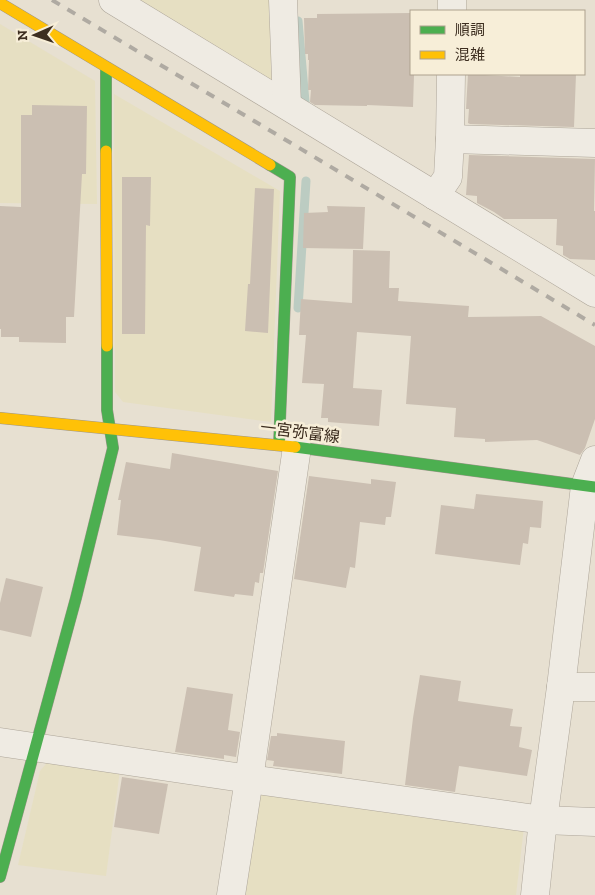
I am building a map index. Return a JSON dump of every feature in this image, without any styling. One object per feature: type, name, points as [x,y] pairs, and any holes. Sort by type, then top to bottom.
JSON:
[{"type":"street","points":[[113,0],[595,293]]},
{"type":"street","points":[[283,0],[286,105]]},
{"type":"street","points":[[0,3],[290,177],[288,446],[249,779],[231,895]]},
{"type":"street","points":[[0,877],[76,598],[113,448],[107,410],[106,68]]},
{"type":"street","points":[[435,196],[448,177],[451,75]]},
{"type":"street","points":[[450,139],[595,144]]},
{"type":"street","name":"一宮弥富線","points":[[0,418],[288,446],[590,487]]},
{"type":"street","points":[[534,895],[542,820],[595,460]]},
{"type":"street","points":[[561,687],[595,687]]},
{"type":"street","points":[[0,742],[542,820],[595,822]]},
{"type":"shaded area","points":[[133,0],[272,0],[275,86]]},
{"type":"shaded area","points":[[0,24],[95,81],[97,204],[0,203]]},
{"type":"shaded area","points":[[114,94],[280,191],[271,422],[123,402],[115,392]]},
{"type":"shaded area","points":[[52,757],[120,770],[106,876],[18,865],[40,771]]},
{"type":"shaded area","points":[[265,791],[524,827],[516,895],[238,895],[254,799]]},
{"type":"building","points":[[410,13],[410,75],[414,75],[413,107],[315,105],[310,102],[311,90],[308,90],[309,60],[308,54],[305,54],[304,18],[317,18],[317,14]]},
{"type":"building","points":[[468,75],[520,77],[520,75],[576,75],[574,127],[470,124],[468,123],[469,109],[466,109]]},
{"type":"building","points":[[32,105],[87,106],[86,174],[82,174],[74,317],[66,317],[66,343],[19,342],[19,337],[1,337],[0,206],[21,207],[21,115],[32,115]]},
{"type":"building","points":[[469,155],[595,159],[595,260],[570,259],[563,255],[563,246],[556,245],[557,219],[504,219],[477,203],[477,196],[466,195]]},
{"type":"building","points":[[122,177],[151,177],[150,226],[146,225],[145,334],[122,334]]},
{"type":"building","points":[[255,188],[274,189],[268,333],[245,331],[248,284],[250,284]]},
{"type":"building","points":[[327,206],[365,207],[363,249],[303,248],[304,213],[328,212]]},
{"type":"building","points":[[353,250],[390,251],[389,288],[399,288],[398,301],[469,306],[468,317],[541,316],[595,346],[595,419],[585,448],[580,455],[537,440],[485,442],[485,439],[454,437],[456,408],[406,404],[411,336],[357,332],[353,388],[382,390],[379,426],[328,422],[328,418],[321,418],[324,384],[302,383],[306,335],[299,335],[301,299],[352,303]]},
{"type":"building","points":[[172,453],[278,471],[263,573],[260,573],[259,583],[255,582],[253,596],[235,594],[234,597],[194,591],[201,547],[117,535],[121,500],[118,500],[126,462],[170,469]]},
{"type":"building","points":[[309,476],[371,484],[371,479],[396,482],[391,517],[386,517],[385,525],[360,522],[355,568],[350,567],[346,588],[294,579]]},
{"type":"building","points":[[476,494],[543,501],[541,528],[530,527],[528,544],[523,543],[520,565],[435,554],[441,505],[474,509]]},
{"type":"building","points":[[6,578],[43,587],[31,637],[0,630],[0,603]]},
{"type":"building","points":[[420,675],[461,681],[458,701],[513,709],[510,726],[522,727],[519,747],[532,750],[527,776],[459,766],[455,792],[405,785]]},
{"type":"building","points":[[187,687],[233,694],[228,730],[240,732],[236,757],[224,755],[224,759],[175,752]]},
{"type":"building","points":[[277,733],[345,741],[342,774],[273,766],[274,761],[267,760],[271,736],[277,736]]},
{"type":"building","points":[[122,777],[168,784],[159,834],[114,827]]},
{"type":"waterway","points":[[298,21],[305,102]]},
{"type":"waterway","points":[[298,308],[306,181]]},
{"type":"railway","points":[[52,0],[595,325]]},
{"type":"traffic: fast","points":[[106,67],[106,151]]},
{"type":"traffic: fast","points":[[270,165],[290,177],[279,445]]},
{"type":"traffic: fast","points":[[0,877],[76,598],[113,448],[107,410],[107,346]]},
{"type":"traffic: fast","points":[[295,447],[595,487]]},
{"type":"traffic: slow","points":[[0,3],[270,165]]},
{"type":"traffic: slow","points":[[106,151],[107,346]]},
{"type":"traffic: slow","points":[[0,418],[295,447]]}]
